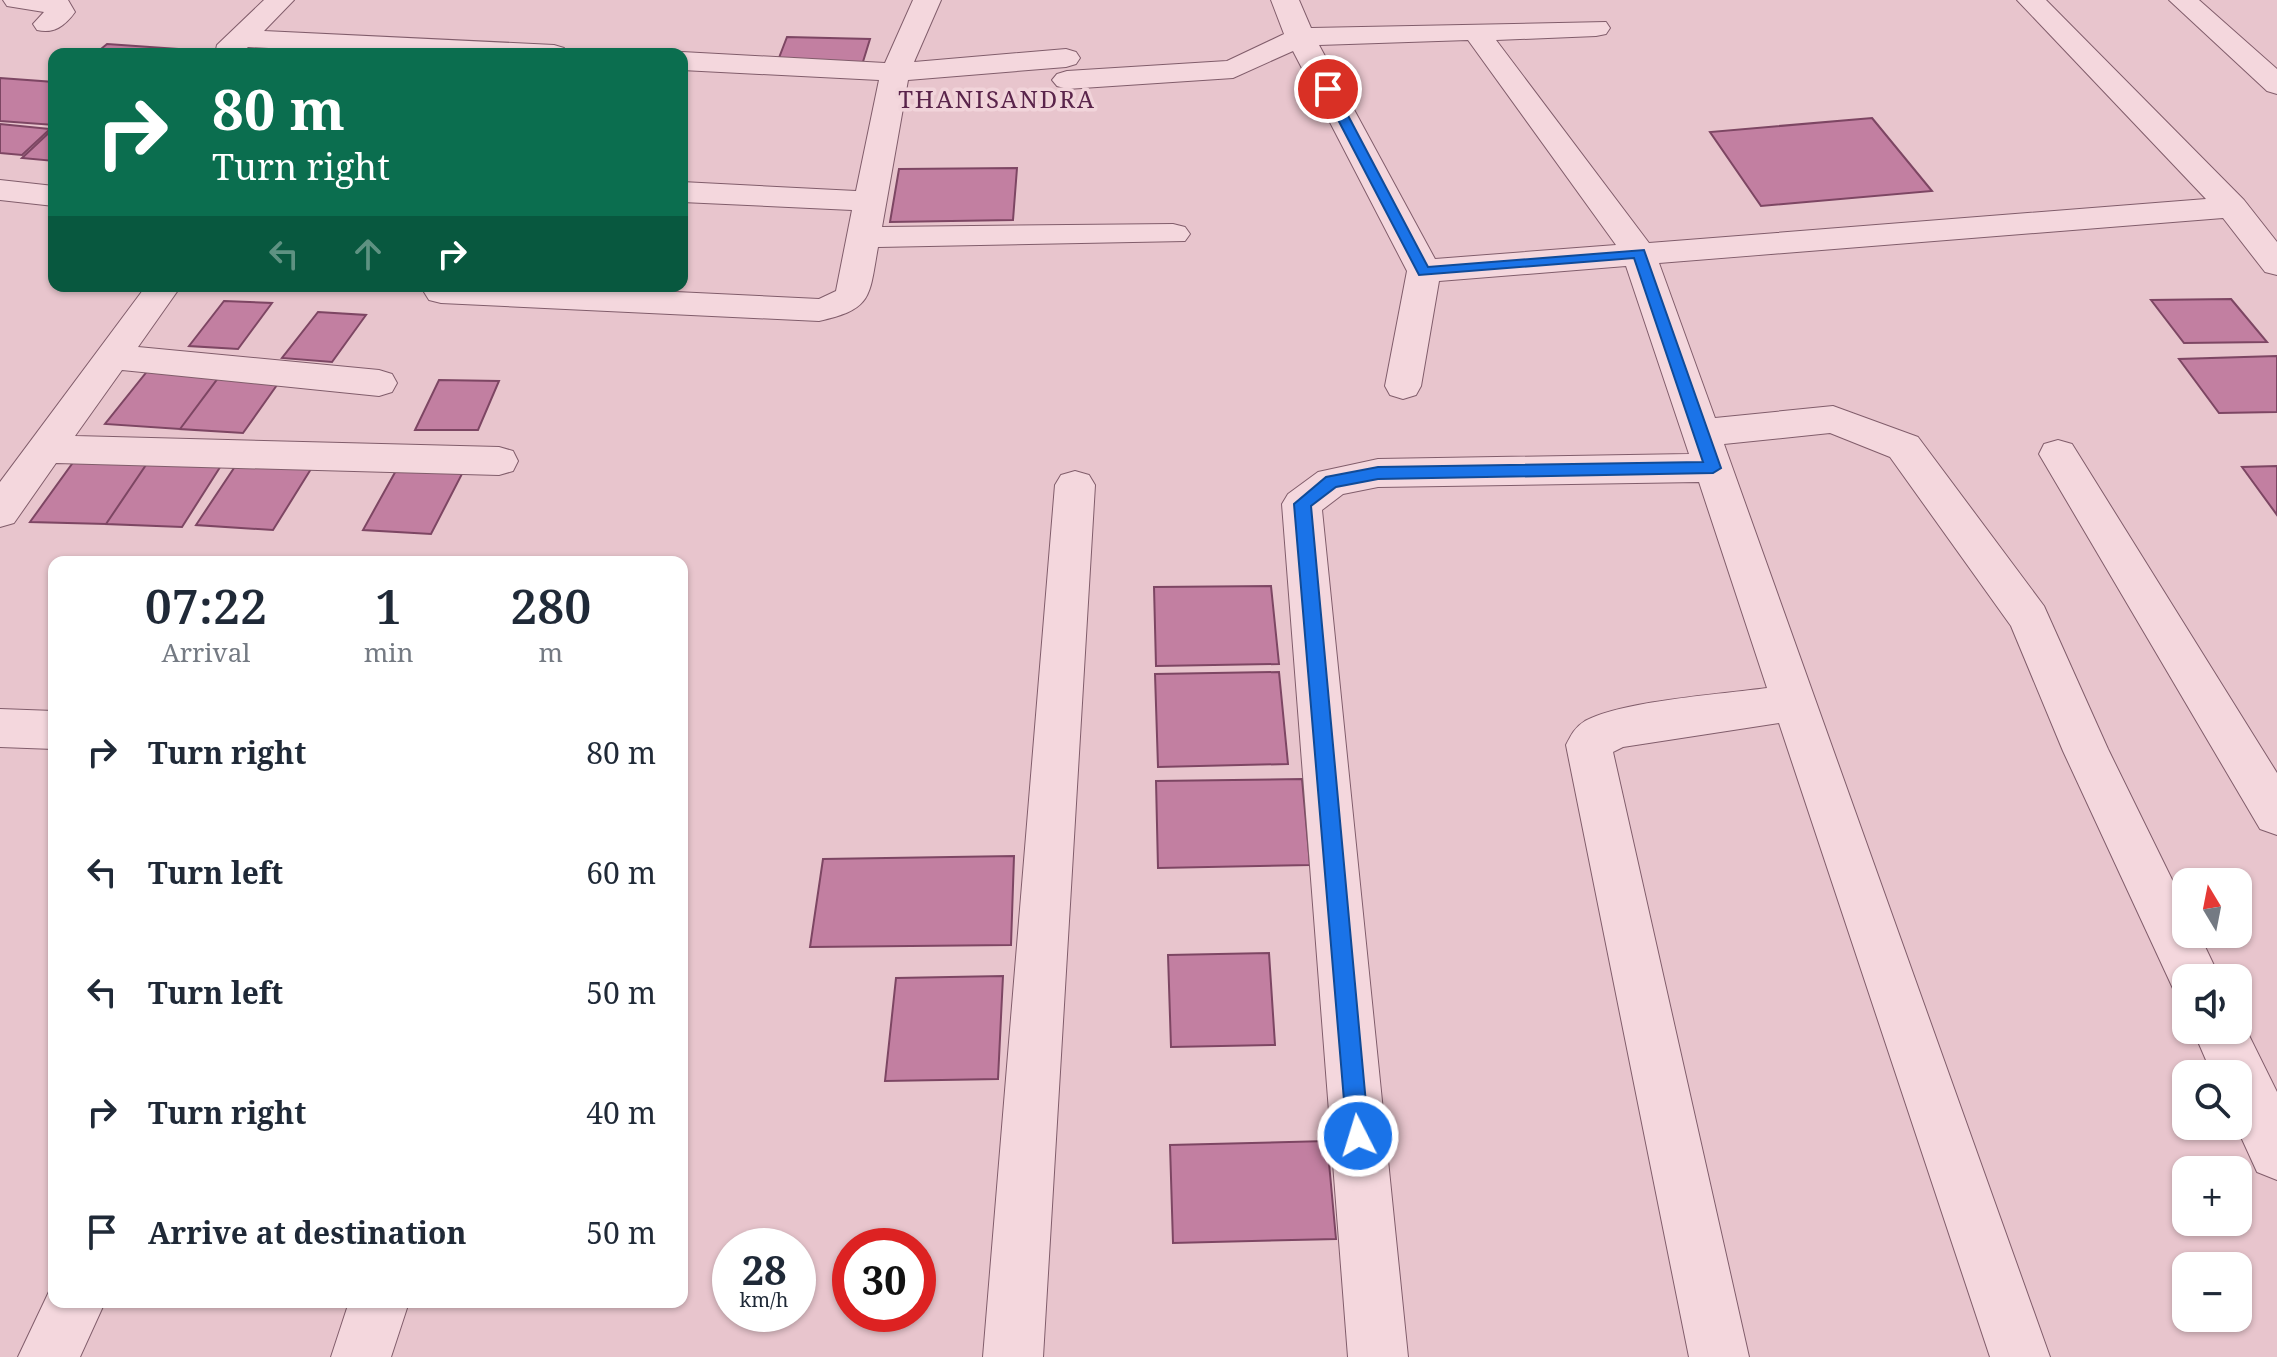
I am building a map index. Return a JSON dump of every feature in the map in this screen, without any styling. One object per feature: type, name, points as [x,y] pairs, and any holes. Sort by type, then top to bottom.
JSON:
[{"type":"street","points":[[17,0],[59,6],[61,12],[47,24]]},
{"type":"street","points":[[232,46],[280,0]]},
{"type":"street","points":[[441,292],[819,310],[837,306],[852,297],[895,72],[927,0]]},
{"type":"street","points":[[1285,0],[1300,37],[1424,271],[1403,386]]},
{"type":"street","points":[[2031,0],[2232,207],[2277,264]]},
{"type":"street","points":[[2183,0],[2277,85]]},
{"type":"street","points":[[688,61],[895,72],[1233,69],[1300,37],[1596,28]]},
{"type":"street","points":[[1477,33],[1639,253],[2020,1357]]},
{"type":"street","points":[[232,46],[312,48]]},
{"type":"street","points":[[0,190],[48,195]]},
{"type":"street","points":[[688,192],[870,201]]},
{"type":"street","points":[[1424,271],[2232,207]]},
{"type":"street","points":[[862,237],[1173,234]]},
{"type":"street","points":[[0,512],[160,292]]},
{"type":"street","points":[[113,357],[379,383]]},
{"type":"street","points":[[1378,1357],[1302,504],[1332,482],[1378,473],[1707,450],[1833,419],[1904,447],[2029,618],[2086,751],[2187,964]]},
{"type":"street","points":[[46,449],[499,461]]},
{"type":"street","points":[[2058,454],[2277,814]]},
{"type":"street","points":[[1013,1357],[1075,485]]},
{"type":"street","points":[[1719,1357],[1589,745],[1601,735],[1623,728],[1794,702]]},
{"type":"street","points":[[0,728],[48,730]]},
{"type":"street","points":[[2226,1044],[2277,1152]]},
{"type":"street","points":[[48,1357],[72,1308]]},
{"type":"street","points":[[361,1357],[377,1308]]},
{"type":"building","points":[[787,37],[870,39],[862,65],[777,63]]},
{"type":"building","points":[[107,44],[165,48],[102,48]]},
{"type":"building","points":[[0,78],[48,82],[48,125],[0,121]]},
{"type":"building","points":[[1872,118],[1932,191],[1761,206],[1710,132]]},
{"type":"building","points":[[0,124],[48,129],[22,155],[0,153]]},
{"type":"building","points":[[48,134],[48,160],[22,158]]},
{"type":"building","points":[[1017,168],[1013,220],[890,222],[899,169]]},
{"type":"building","points":[[2231,299],[2267,342],[2184,343],[2151,300]]},
{"type":"building","points":[[224,301],[272,303],[238,349],[189,346]]},
{"type":"building","points":[[318,312],[366,315],[332,362],[282,358]]},
{"type":"building","points":[[2277,356],[2277,412],[2219,413],[2179,359]]},
{"type":"building","points":[[149,369],[221,374],[180,429],[105,424]]},
{"type":"building","points":[[221,374],[282,378],[243,433],[180,429]]},
{"type":"building","points":[[439,380],[499,381],[478,430],[415,430]]},
{"type":"building","points":[[77,457],[150,459],[106,524],[30,522]]},
{"type":"building","points":[[150,459],[224,461],[182,527],[106,524]]},
{"type":"building","points":[[236,465],[311,469],[273,530],[196,525]]},
{"type":"building","points":[[2277,466],[2277,515],[2242,467]]},
{"type":"building","points":[[398,467],[464,470],[431,534],[363,530]]},
{"type":"building","points":[[1271,586],[1279,664],[1156,666],[1154,587]]},
{"type":"building","points":[[1279,672],[1288,764],[1158,767],[1155,674]]},
{"type":"building","points":[[1302,779],[1310,865],[1158,868],[1156,781]]},
{"type":"building","points":[[1014,856],[1011,945],[810,947],[823,859]]},
{"type":"building","points":[[1269,953],[1275,1045],[1171,1047],[1168,955]]},
{"type":"building","points":[[1003,976],[998,1079],[885,1081],[896,978]]},
{"type":"building","points":[[1327,1141],[1336,1239],[1173,1243],[1170,1145]]},
{"type":"district","name":"THANISANDRA","points":[[997,98]]},
{"type":"route","points":[[1328,89],[1424,271],[1639,253],[1713,468],[1378,473],[1332,482],[1302,504],[1358,1136]]}]
